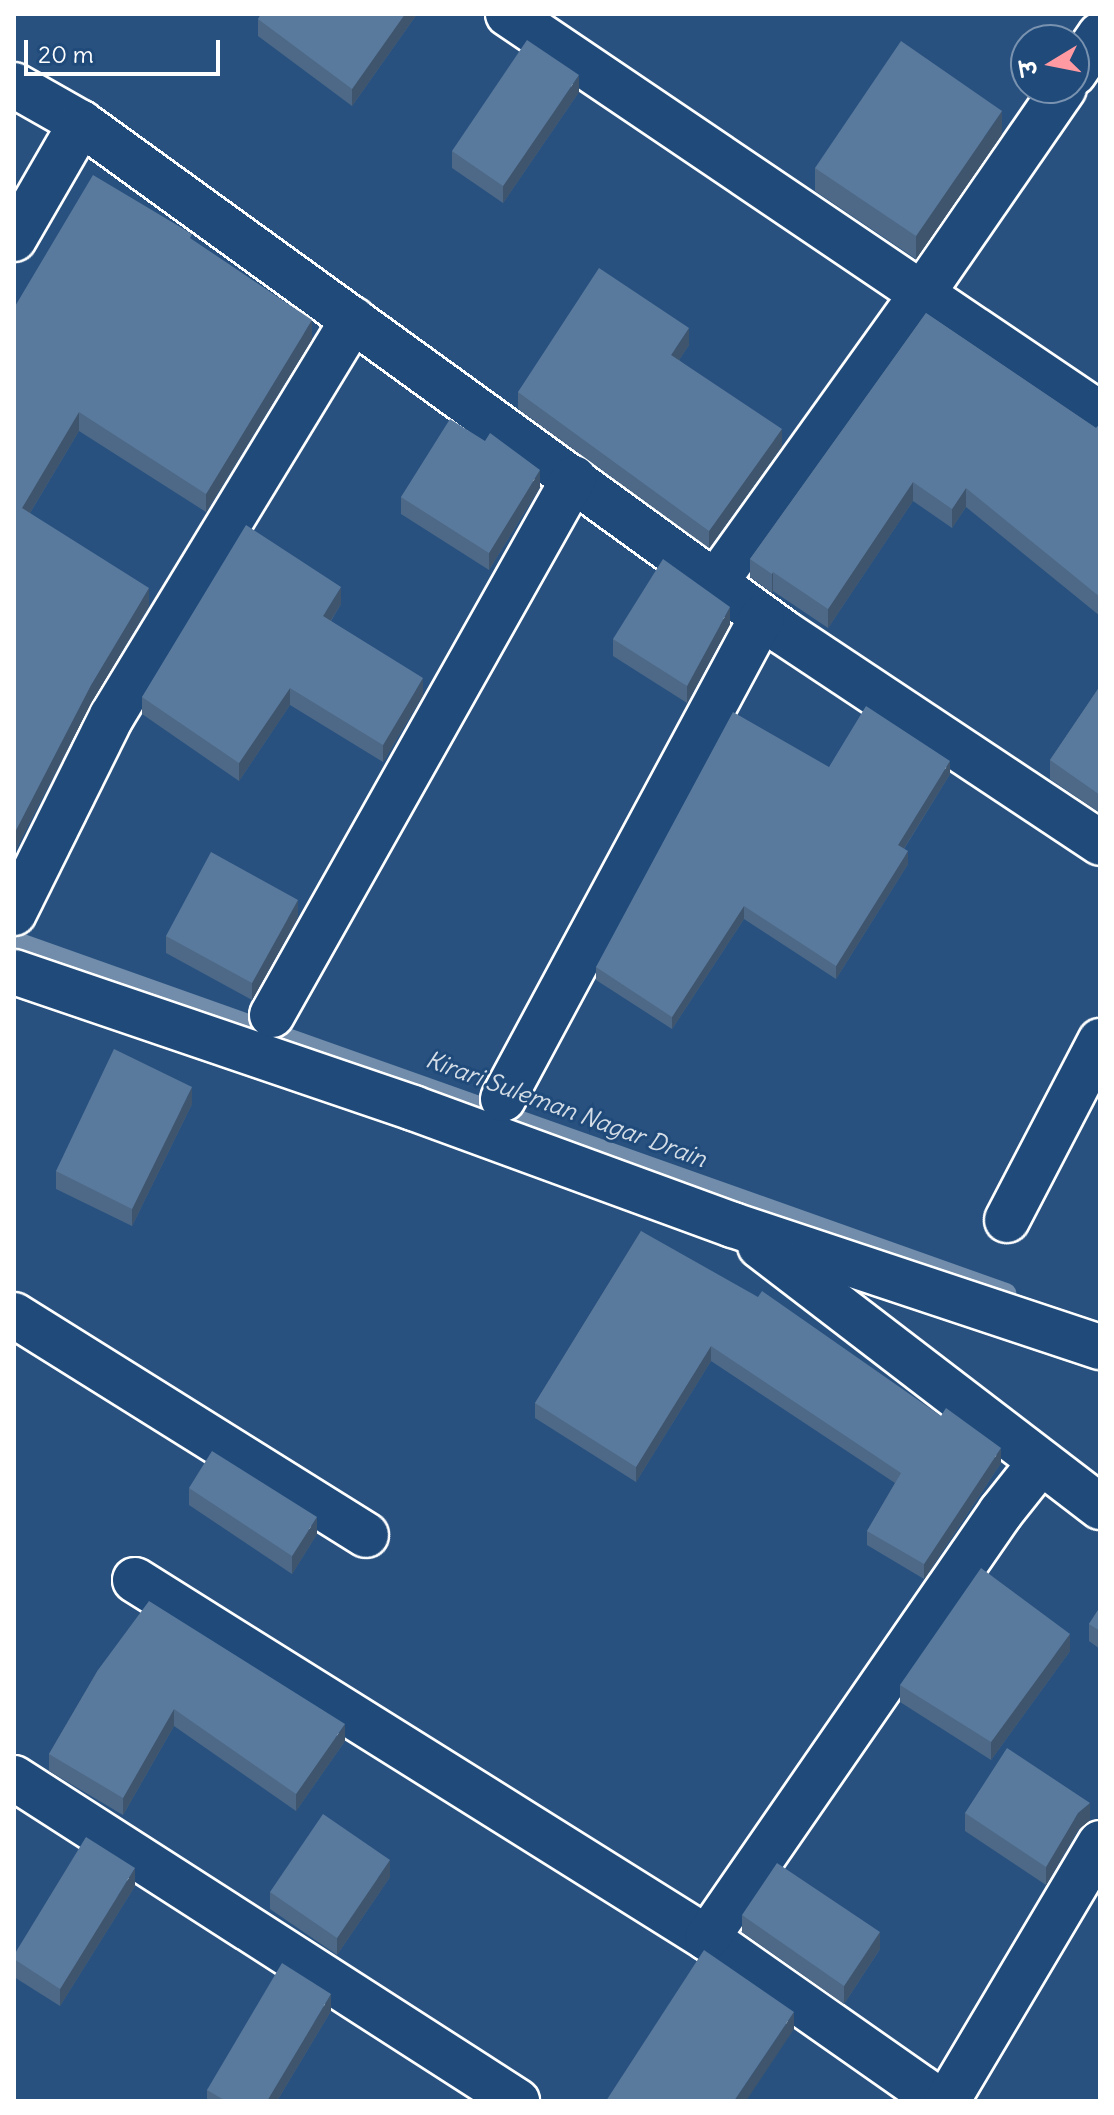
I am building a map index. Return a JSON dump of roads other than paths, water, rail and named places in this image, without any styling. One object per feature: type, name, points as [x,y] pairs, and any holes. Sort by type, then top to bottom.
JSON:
[{"type":"street","points":[[508,14],[1100,414]]},
{"type":"street","points":[[14,85],[81,123],[762,617],[1100,843]]},
{"type":"street","points":[[715,583],[922,294],[1053,104]]},
{"type":"street","points":[[14,239],[81,123]]},
{"type":"street","points":[[14,913],[112,716],[353,319]]},
{"type":"street","points":[[272,1015],[574,478]]},
{"type":"street","points":[[503,1099],[762,617]]},
{"type":"street","points":[[14,972],[413,1108],[733,1225],[1100,1347]]},
{"type":"street","points":[[1007,1220],[1100,1041]]},
{"type":"street","points":[[733,1225],[1100,1507]]},
{"type":"street","points":[[14,1315],[366,1535]]},
{"type":"street","points":[[707,1938],[1001,1512],[1040,1463]]},
{"type":"street","points":[[135,1580],[707,1938],[940,2101]]},
{"type":"street","points":[[14,1778],[517,2101]]},
{"type":"street","points":[[947,2101],[1100,1843]]},
{"type":"waterway","name":"Kirari Suleman Nagar Drain","points":[[14,941],[1006,1293]]}]
